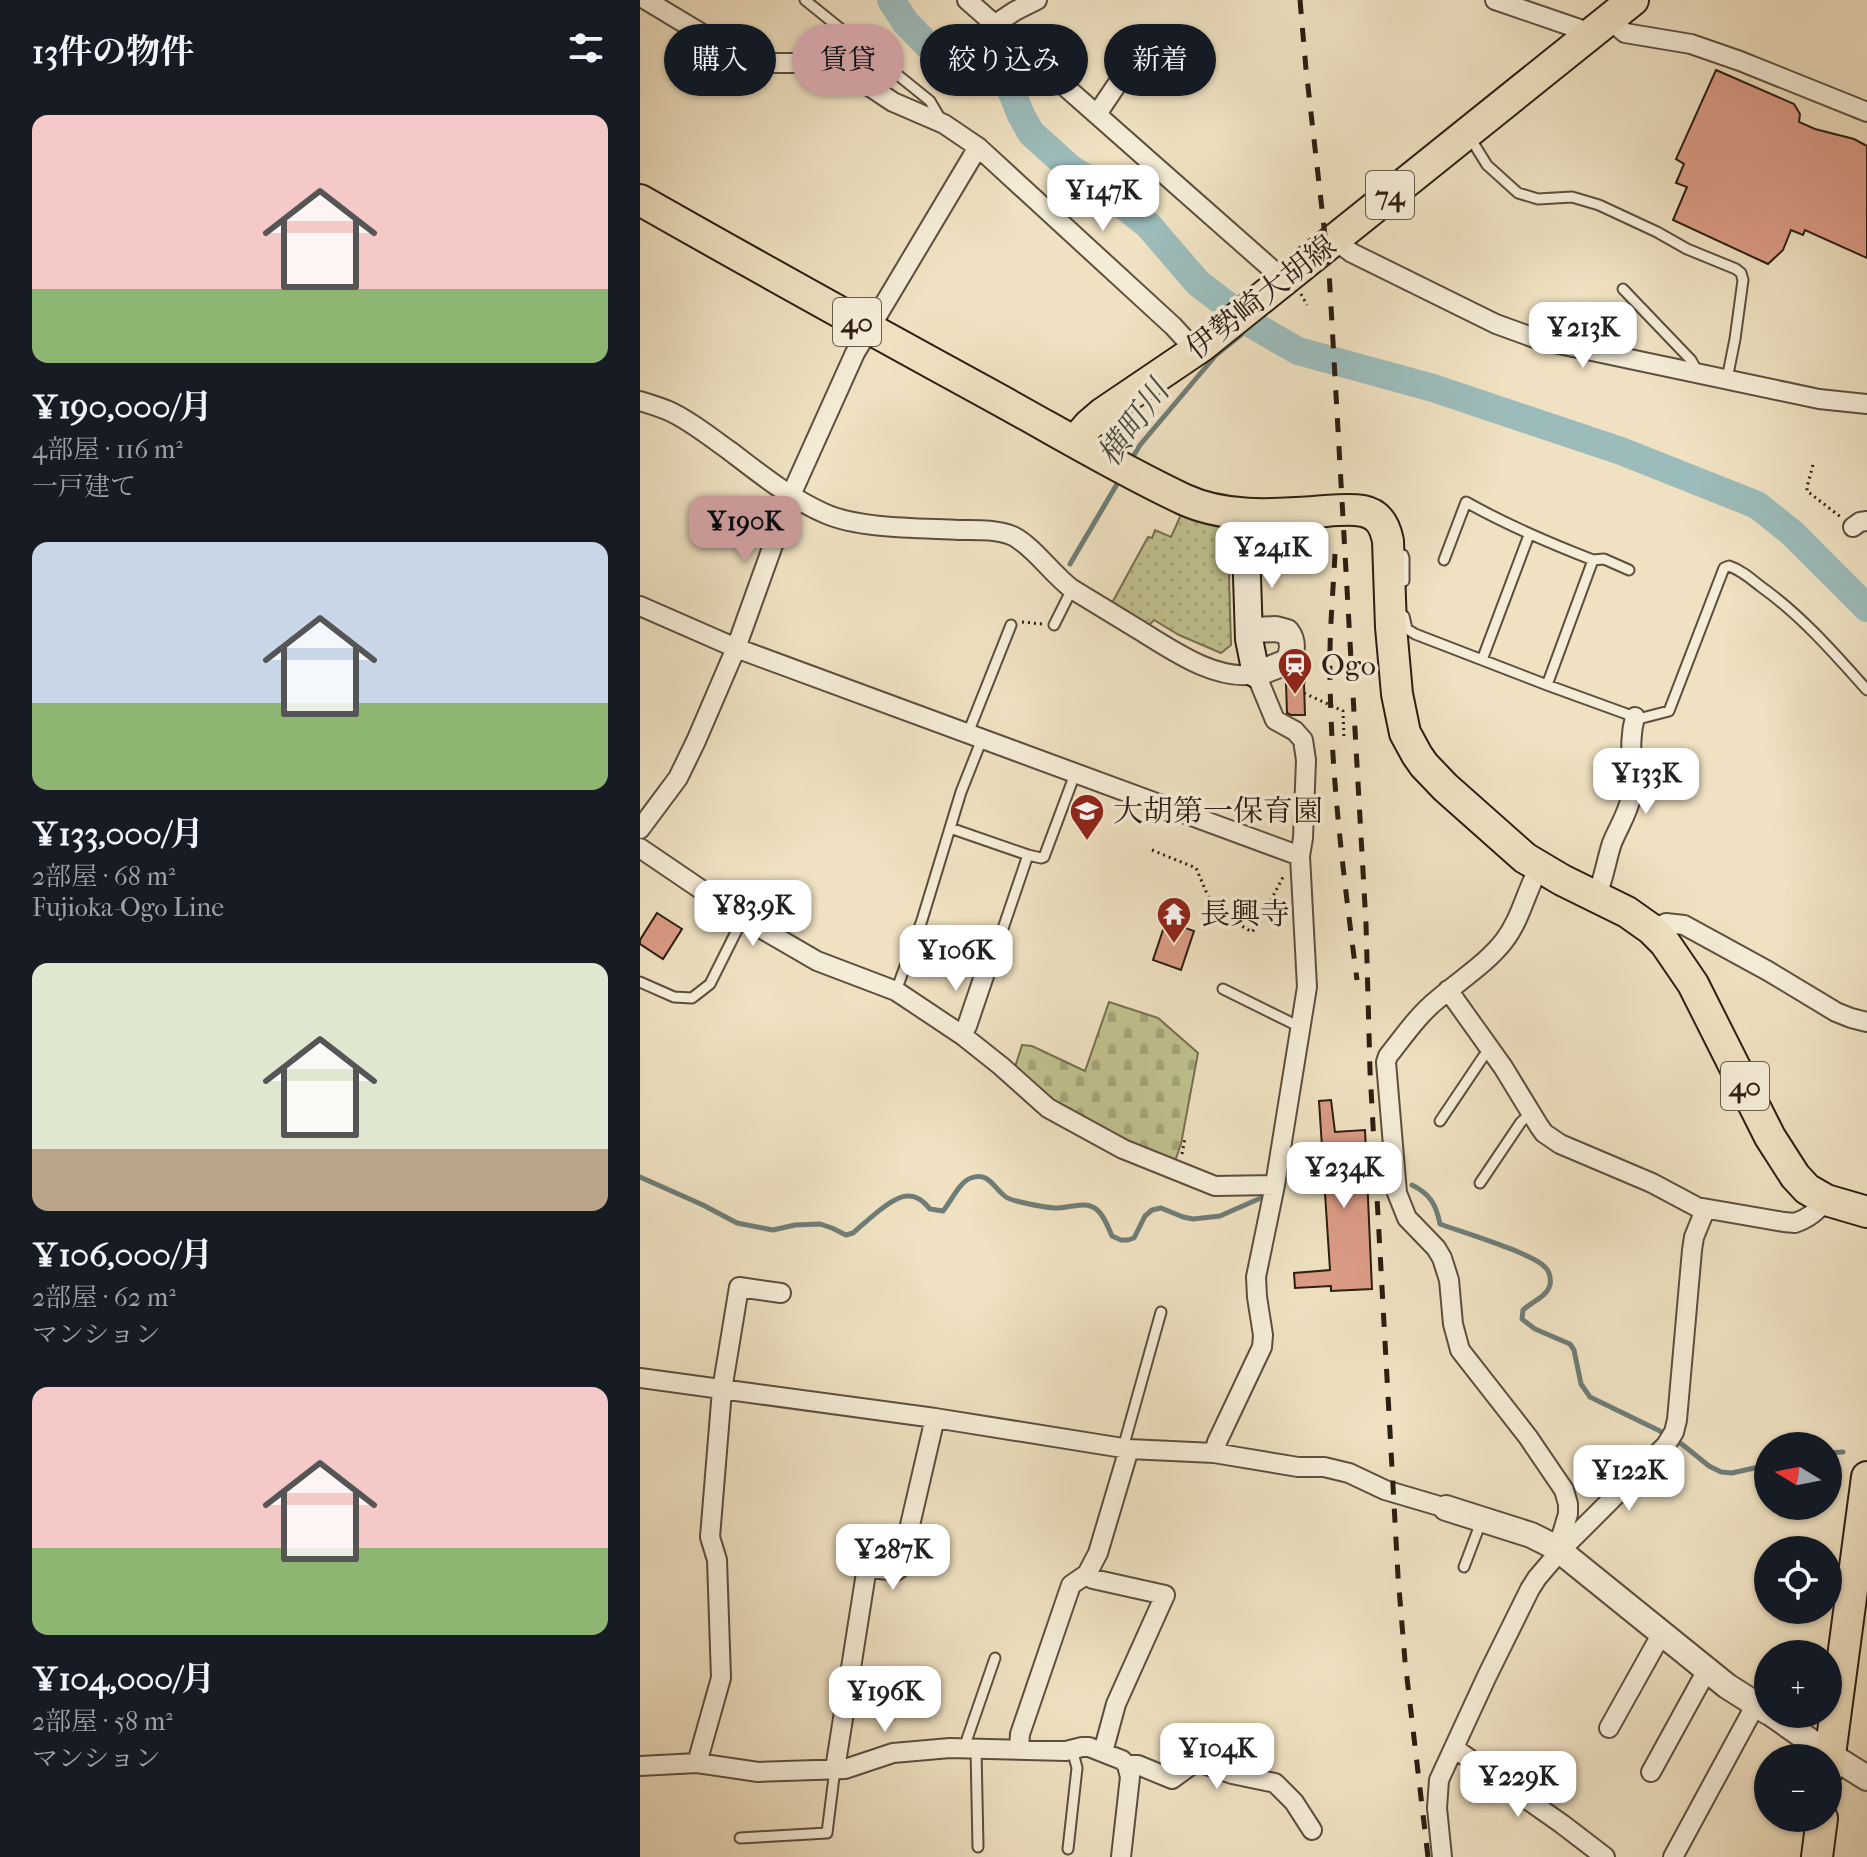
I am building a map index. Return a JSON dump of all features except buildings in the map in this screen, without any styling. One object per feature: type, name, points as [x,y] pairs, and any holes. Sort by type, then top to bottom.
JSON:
[{"type":"main road","name":"伊勢崎大胡線","points":[[1075,441],[1103,413],[1199,348],[1633,0]]},
{"type":"main road","name":"40","points":[[640,200],[1126,470],[1204,508],[1245,514],[1342,510],[1364,511],[1374,515],[1386,530],[1389,553],[1392,654],[1399,711],[1405,733],[1417,755],[1434,776],[1490,828],[1539,868],[1627,912],[1651,929],[1678,960],[1693,984],[1785,1163],[1807,1189],[1826,1200],[1867,1212]]},
{"type":"main road","points":[[1245,514],[1248,630],[1256,674]]},
{"type":"main road","points":[[1832,1744],[1867,1477]]},
{"type":"main road","points":[[1817,1857],[1820,1832]]},
{"type":"street","points":[[646,0],[734,53],[773,65],[824,63],[839,66],[893,102],[944,124],[978,147],[1199,348]]},
{"type":"street","points":[[967,0],[993,24]]},
{"type":"street","points":[[996,24],[1037,0]]},
{"type":"street","points":[[1495,0],[1537,6],[1625,33],[1691,44],[1866,109]]},
{"type":"street","points":[[1076,96],[1281,281]]},
{"type":"street","points":[[1097,114],[1109,96]]},
{"type":"street","points":[[640,829],[678,778],[701,730],[736,648],[791,495],[855,353],[978,147]]},
{"type":"street","points":[[1334,240],[1352,253],[1496,324],[1540,340],[1819,399],[1867,404]]},
{"type":"street","points":[[640,401],[670,411],[698,428],[757,472],[822,512],[850,522],[988,531],[1012,536],[1072,589],[1192,661],[1241,676],[1256,674],[1287,662],[1292,652],[1287,632],[1281,629],[1248,630]]},
{"type":"street","points":[[640,606],[736,648],[1300,856]]},
{"type":"street","points":[[1214,1453],[1262,1347],[1256,1277],[1275,1185],[1307,987],[1300,856],[1305,747],[1300,735],[1279,723],[1272,715],[1256,674]]},
{"type":"street","points":[[1596,897],[1611,846],[1630,802],[1630,745],[1635,717]]},
{"type":"street","points":[[640,848],[743,918],[817,961],[896,991],[962,1035],[1053,1112],[1123,1149],[1215,1186],[1275,1185]]},
{"type":"street","points":[[1539,868],[1520,914],[1503,943],[1419,1016],[1386,1062],[1397,1193],[1407,1218],[1442,1258],[1449,1280],[1453,1324],[1460,1350],[1528,1437],[1564,1490],[1568,1514],[1558,1548]]},
{"type":"street","points":[[1651,929],[1666,923],[1684,925],[1836,1012],[1867,1022]]},
{"type":"street","points":[[962,1035],[986,970]]},
{"type":"street","points":[[1448,990],[1491,1050],[1530,1114],[1544,1133],[1560,1144],[1652,1183],[1705,1210],[1795,1223],[1816,1212],[1826,1200]]},
{"type":"street","points":[[1442,1857],[1438,1829],[1439,1780],[1530,1589],[1558,1548],[1670,1438],[1677,1420],[1692,1250],[1705,1210]]},
{"type":"street","points":[[697,1763],[721,1678],[717,1560],[710,1537],[722,1390],[739,1287],[781,1293]]},
{"type":"street","points":[[640,1378],[935,1418],[1126,1448],[1214,1453],[1298,1467],[1332,1469],[1385,1490],[1531,1535],[1558,1548],[1727,1686],[1754,1703]]},
{"type":"street","points":[[835,1769],[866,1573],[871,1568],[896,1571],[900,1568],[935,1418]]},
{"type":"street","points":[[1019,1749],[1020,1734],[1071,1585],[1087,1574],[1098,1553],[1126,1448]]},
{"type":"street","points":[[1087,1574],[1093,1579],[1165,1595],[1116,1704],[1103,1752]]},
{"type":"street","points":[[1609,1728],[1662,1633]]},
{"type":"street","points":[[1651,1772],[1707,1670]]},
{"type":"street","points":[[1673,1857],[1754,1728]]},
{"type":"street","points":[[1787,1728],[1806,1744]]},
{"type":"street","points":[[640,1766],[697,1763],[758,1772],[845,1769],[893,1753],[950,1748],[1089,1747],[1127,1765],[1130,1777],[1121,1857]]},
{"type":"street","points":[[1454,1748],[1605,1857]]},
{"type":"street","points":[[1127,1765],[1138,1765],[1172,1779],[1194,1763],[1201,1763],[1232,1774],[1275,1783],[1294,1802],[1312,1830]]},
{"type":"street","points":[[1842,1768],[1867,1778]]},
{"type":"lane","points":[[805,0],[930,101],[944,124]]},
{"type":"lane","points":[[1466,134],[1474,141],[1487,165],[1518,193],[1538,199],[1572,197],[1599,205],[1741,273],[1743,280],[1727,380]]},
{"type":"lane","points":[[1623,289],[1691,360],[1698,373]]},
{"type":"lane","points":[[1444,560],[1466,502],[1529,535],[1593,560],[1604,559],[1629,570]]},
{"type":"lane","points":[[1482,660],[1529,535]]},
{"type":"lane","points":[[1389,553],[1400,554],[1404,558],[1404,587]]},
{"type":"lane","points":[[1547,685],[1593,560]]},
{"type":"lane","points":[[1404,602],[1404,622],[1411,632],[1642,718],[1669,711],[1724,568],[1729,566],[1766,590],[1807,624],[1867,690]]},
{"type":"lane","points":[[1054,625],[1072,589]]},
{"type":"lane","points":[[896,991],[922,920],[975,736],[1011,625]]},
{"type":"lane","points":[[950,828],[1028,855],[1044,857],[1075,774]]},
{"type":"lane","points":[[986,970],[1028,855]]},
{"type":"lane","points":[[640,982],[674,997],[692,998],[710,984],[743,918]]},
{"type":"lane","points":[[1223,989],[1302,1028]]},
{"type":"lane","points":[[1440,1121],[1483,1057],[1491,1050]]},
{"type":"lane","points":[[1480,1183],[1521,1122],[1530,1114]]},
{"type":"lane","points":[[1126,1448],[1161,1312]]},
{"type":"lane","points":[[1464,1567],[1482,1519]]},
{"type":"lane","points":[[978,1847],[971,1749],[967,1739],[995,1658]]},
{"type":"lane","points":[[1068,1849],[1077,1768],[1072,1749]]},
{"type":"lane","points":[[740,1838],[827,1833],[835,1769]]},
{"type":"path","points":[[1813,465],[1807,491],[1860,524]]},
{"type":"path","points":[[1011,625],[1015,622],[1054,625]]},
{"type":"path","points":[[1304,693],[1343,711],[1344,738]]},
{"type":"path","points":[[1152,850],[1196,868],[1214,910],[1252,932],[1288,868],[1300,856]]},
{"type":"path","points":[[1181,1154],[1185,1138]]},
{"type":"green space","points":[[1184,508],[1232,523],[1228,542],[1231,645],[1221,653],[1179,635],[1154,620],[1149,625],[1112,603],[1148,537],[1152,538],[1155,530],[1171,537]]},
{"type":"green space","points":[[1109,1002],[1158,1018],[1198,1053],[1175,1161],[1126,1141],[1053,1102],[1015,1067],[1022,1045],[1032,1046],[1085,1071]]},
{"type":"waterway","points":[[891,0],[906,23],[948,66],[962,75],[1002,79],[1008,83],[1031,133],[1071,169],[1095,183],[1148,225],[1198,283],[1253,325],[1298,351],[1433,388],[1621,451],[1757,505],[1792,533],[1867,608]]},
{"type":"waterway","name":"横町川","points":[[1131,460],[1140,445],[1216,355],[1253,325]]},
{"type":"waterway","name":"横町川","points":[[1070,564],[1120,479]]},
{"type":"waterway","points":[[640,1177],[737,1223],[773,1230],[820,1224],[846,1235],[902,1197],[915,1197],[930,1209],[943,1211],[963,1184],[977,1176],[987,1179],[1006,1197],[1015,1201],[1054,1208],[1092,1206],[1106,1221],[1112,1236],[1121,1240],[1134,1238],[1145,1216],[1152,1210],[1161,1208],[1193,1219],[1220,1216],[1263,1197]]},
{"type":"waterway","points":[[1412,1185],[1431,1200],[1440,1224],[1512,1249],[1538,1261],[1546,1269],[1550,1285],[1542,1296],[1523,1310],[1522,1319],[1535,1329],[1570,1344],[1581,1384],[1590,1397],[1662,1432],[1721,1472],[1754,1468]]},
{"type":"railway","points":[[1300,0],[1329,271],[1366,924],[1370,1071],[1398,1576],[1428,1857]]},
{"type":"railway","points":[[1335,554],[1331,714],[1343,866],[1357,980]]},
{"type":"place","name":"Ogo","points":[[1295,696]]},
{"type":"place","name":"大胡第一保育園","points":[[1087,842]]},
{"type":"place","name":"長興寺","points":[[1174,945]]}]
